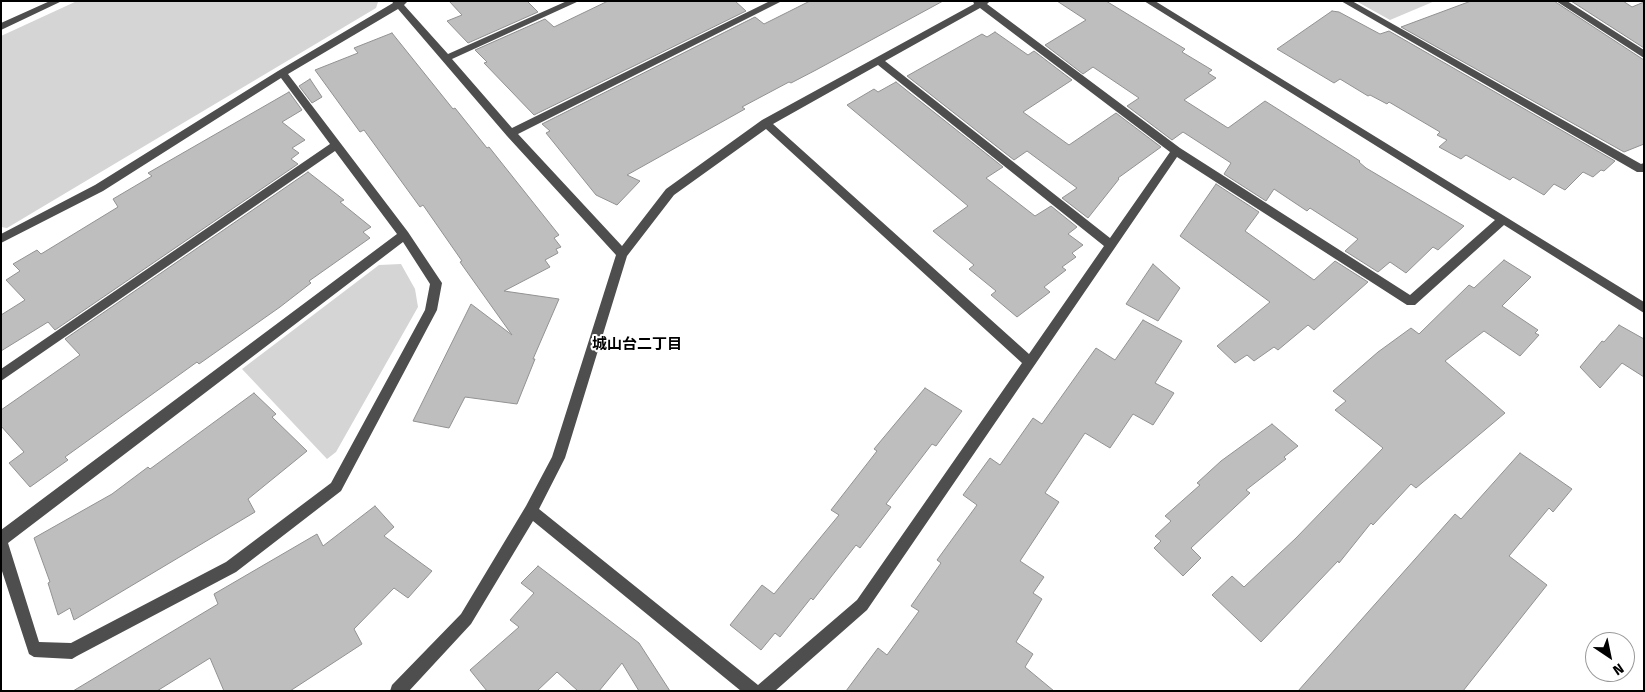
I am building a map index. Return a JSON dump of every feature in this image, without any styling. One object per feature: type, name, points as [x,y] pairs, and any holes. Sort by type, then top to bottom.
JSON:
[{"type":"street","points":[[1,27],[58,1]]},
{"type":"street","points":[[445,59],[575,1]]},
{"type":"street","points":[[511,133],[778,1]]},
{"type":"street","points":[[1148,1],[1644,308]]},
{"type":"street","points":[[1345,1],[1641,169],[1644,167]]},
{"type":"street","points":[[1560,1],[1644,55]]},
{"type":"street","points":[[1,239],[99,188],[399,2],[445,59],[622,254]]},
{"type":"street","points":[[398,691],[466,619],[531,510],[558,458],[622,254],[670,192],[766,123],[880,61],[982,2],[1176,151],[1411,302],[1503,219]]},
{"type":"street","points":[[880,61],[1111,245]]},
{"type":"street","points":[[1,544],[34,649],[72,651],[239,562],[336,487],[431,310],[436,283],[424,262],[282,73]]},
{"type":"street","points":[[766,123],[1030,363]]},
{"type":"street","points":[[1,376],[337,144]]},
{"type":"street","points":[[764,691],[862,605],[1176,151]]},
{"type":"street","points":[[1,539],[404,235]]},
{"type":"street","points":[[531,510],[754,691]]},
{"type":"shaded area","points":[[77,1],[378,2],[376,8],[7,228],[1,227],[1,36]]},
{"type":"shaded area","points":[[1356,1],[1435,1],[1390,20]]},
{"type":"shaded area","points":[[401,264],[415,289],[418,307],[336,452],[327,459],[242,369],[379,265]]},
{"type":"building","points":[[449,1],[527,1],[538,12],[468,43],[447,21],[462,15]]},
{"type":"building","points":[[608,1],[735,1],[746,11],[534,115],[484,63],[487,62],[475,50],[545,19],[554,27]]},
{"type":"building","points":[[810,1],[943,1],[816,70],[742,107],[745,109],[627,175],[640,181],[617,205],[596,195],[546,133],[550,131],[542,124],[755,17],[764,24]]},
{"type":"building","points":[[1057,1],[1106,1],[1185,49],[1182,52],[1212,70],[1208,73],[1216,78],[1184,100],[1228,128],[1265,101],[1360,161],[1366,168],[1464,226],[1438,250],[1433,247],[1406,273],[1390,262],[1378,272],[1345,251],[1358,239],[1310,208],[1307,211],[1274,189],[1266,201],[1224,174],[1231,163],[1183,132],[1172,140],[1127,106],[1139,98],[1093,67],[1083,74],[1045,45],[1086,20]]},
{"type":"building","points":[[1471,1],[1554,1],[1644,60],[1644,144],[1624,152],[1401,27]]},
{"type":"building","points":[[1571,1],[1623,1],[1632,7],[1644,2],[1644,48]]},
{"type":"building","points":[[1332,11],[1339,12],[1380,34],[1389,31],[1615,161],[1604,171],[1601,170],[1593,177],[1583,172],[1565,190],[1554,184],[1544,195],[1513,177],[1510,180],[1466,155],[1461,159],[1439,147],[1447,140],[1437,135],[1440,132],[1389,102],[1387,104],[1370,95],[1368,96],[1340,79],[1334,83],[1277,49]]},
{"type":"building","points":[[995,32],[1028,55],[1034,51],[1072,80],[1023,112],[1069,145],[1116,113],[1161,147],[1118,178],[1088,218],[1062,198],[1077,188],[1027,151],[1014,160],[907,76],[982,34],[987,37]]},
{"type":"building","points":[[392,33],[453,109],[455,108],[487,148],[489,147],[559,235],[554,238],[561,247],[556,249],[558,253],[545,260],[550,267],[504,291],[559,299],[533,359],[535,359],[517,404],[465,397],[449,428],[413,421],[471,304],[512,335],[460,262],[462,261],[423,205],[420,207],[364,130],[360,132],[315,70],[358,53],[354,48]]},
{"type":"building","points":[[310,79],[322,97],[312,103],[299,86]]},
{"type":"building","points":[[896,82],[1003,167],[986,178],[1035,216],[1051,206],[1077,227],[1068,234],[1083,245],[1072,253],[1076,257],[1062,267],[1066,270],[1044,287],[1050,292],[1017,317],[991,295],[996,291],[969,269],[974,265],[933,231],[968,206],[847,105],[874,89],[878,92]]},
{"type":"building","points":[[289,92],[302,110],[282,122],[305,140],[292,148],[299,153],[291,159],[298,164],[55,330],[48,322],[1,351],[1,315],[25,300],[6,280],[20,271],[13,264],[37,250],[41,254],[118,207],[113,199],[152,176],[148,173]]},
{"type":"building","points":[[308,172],[344,200],[340,202],[371,227],[363,232],[370,238],[309,281],[311,283],[280,307],[199,364],[197,362],[65,457],[68,460],[30,487],[9,463],[24,452],[1,426],[1,410],[80,355],[65,339]]},
{"type":"building","points":[[1216,184],[1259,212],[1245,231],[1314,280],[1335,261],[1368,282],[1314,330],[1308,325],[1278,350],[1274,347],[1254,361],[1247,355],[1235,363],[1217,346],[1270,302],[1180,236]]},
{"type":"building","points":[[1504,260],[1531,277],[1502,306],[1538,330],[1535,333],[1539,335],[1520,356],[1484,331],[1445,361],[1505,413],[1416,488],[1411,484],[1373,525],[1371,523],[1339,563],[1338,561],[1261,642],[1212,595],[1232,576],[1244,587],[1296,538],[1383,448],[1335,410],[1346,401],[1333,391],[1378,352],[1411,328],[1419,334],[1469,285],[1474,288]]},
{"type":"building","points":[[1153,264],[1180,288],[1158,321],[1126,304]]},
{"type":"building","points":[[1143,320],[1182,341],[1155,383],[1174,393],[1153,425],[1133,414],[1110,448],[1085,433],[1045,493],[1059,502],[1020,561],[1044,577],[1033,593],[1042,599],[1016,642],[1033,654],[1025,667],[1054,691],[846,691],[878,648],[887,655],[919,611],[911,606],[941,563],[937,560],[977,505],[963,495],[990,458],[1000,465],[1033,418],[1042,424],[1096,348],[1115,360]]},
{"type":"building","points":[[1619,325],[1644,339],[1644,377],[1622,363],[1600,388],[1580,367],[1602,341],[1604,342]]},
{"type":"building","points":[[925,388],[962,411],[936,446],[932,444],[886,504],[891,507],[860,548],[856,545],[813,600],[811,598],[780,637],[775,633],[761,650],[730,625],[762,585],[774,594],[839,515],[831,510],[877,451],[874,449]]},
{"type":"building","points":[[254,393],[276,414],[272,417],[307,451],[248,499],[255,512],[74,620],[70,608],[58,615],[48,583],[50,582],[34,538],[112,494],[148,467],[150,469]]},
{"type":"building","points":[[1272,424],[1298,446],[1284,457],[1286,459],[1246,490],[1250,493],[1191,548],[1201,558],[1183,576],[1154,548],[1161,541],[1155,536],[1171,521],[1165,516],[1200,485],[1197,483],[1221,461]]},
{"type":"building","points":[[1520,453],[1572,489],[1553,512],[1549,508],[1509,556],[1547,585],[1463,691],[1298,691],[1455,514],[1461,519]]},
{"type":"building","points":[[375,506],[394,527],[384,536],[432,571],[408,598],[394,588],[354,629],[362,644],[290,691],[224,691],[210,658],[157,691],[73,691],[218,604],[214,594],[317,534],[323,546]]},
{"type":"building","points":[[538,566],[639,643],[670,691],[639,691],[622,663],[599,691],[578,691],[557,672],[537,691],[487,691],[470,670],[519,627],[510,620],[534,593],[521,583]]},
{"type":"district","name":"城山台二丁目","points":[[637,345]]}]
